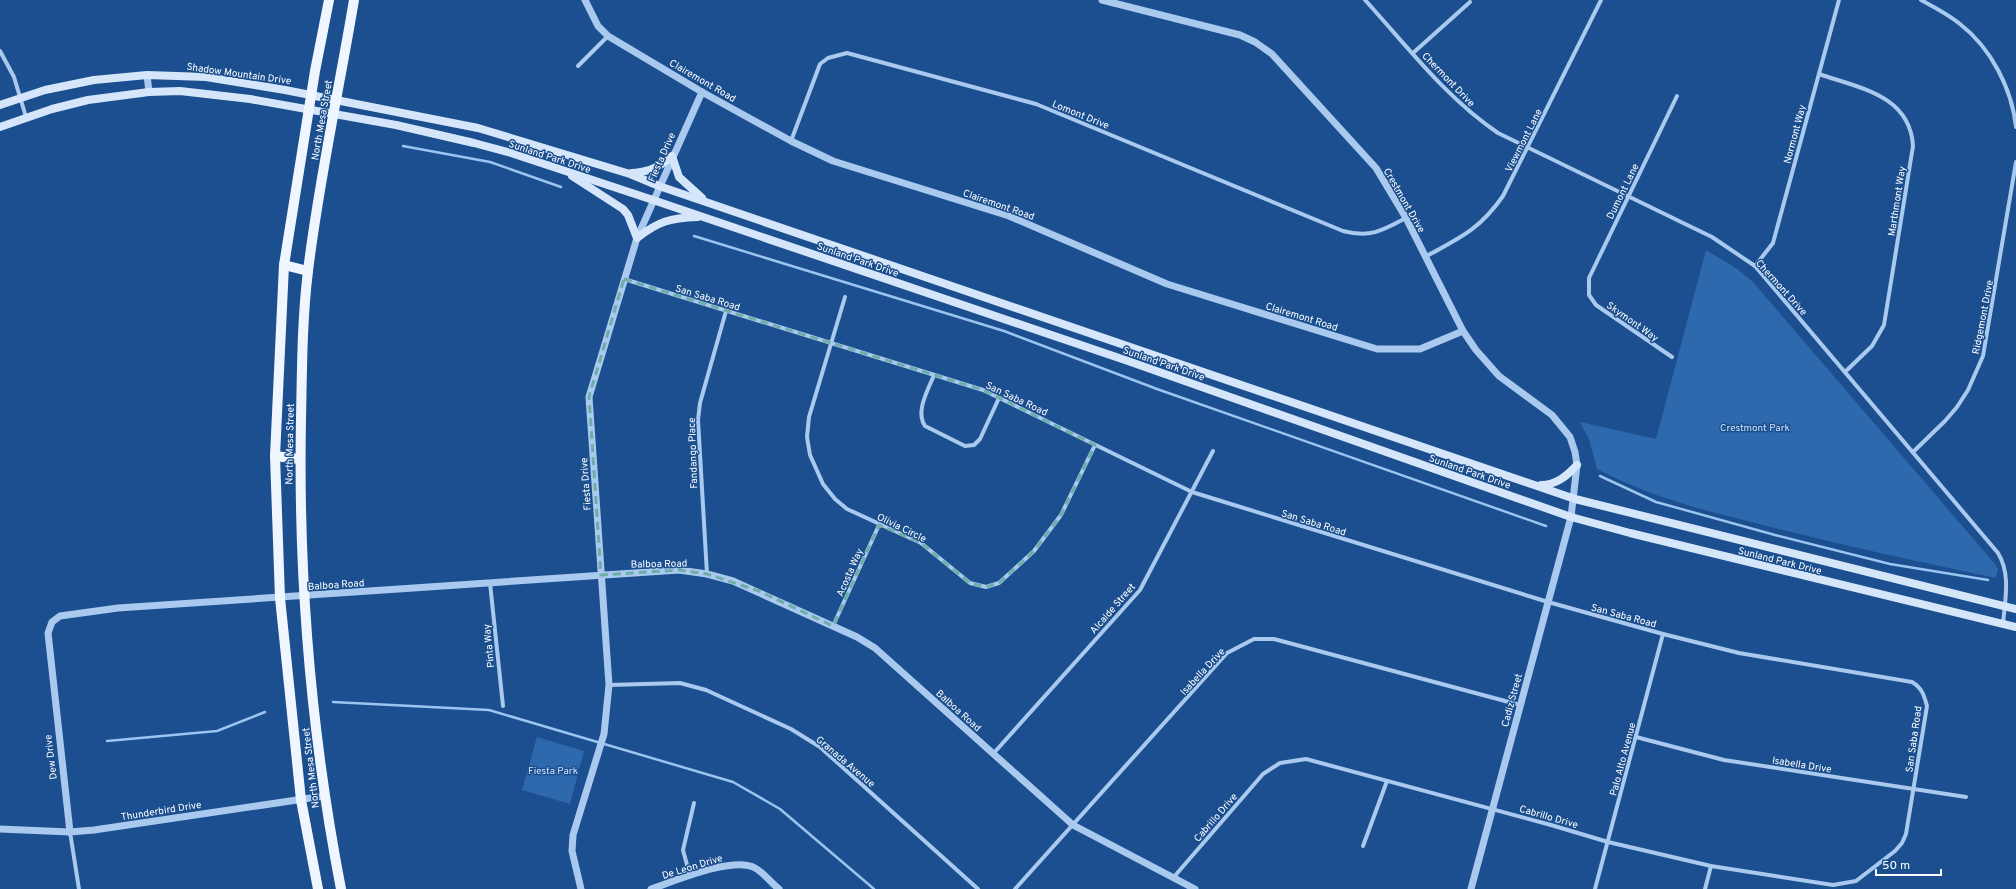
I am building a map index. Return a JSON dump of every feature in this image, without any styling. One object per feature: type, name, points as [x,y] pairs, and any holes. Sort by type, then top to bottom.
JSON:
[{"type":"main road","name":"North Mesa Street","points":[[318,889],[301,800],[280,598],[275,456],[284,265],[311,95],[329,0]]},
{"type":"main road","name":"North Mesa Street","points":[[341,889],[324,796],[303,597],[300,459],[302,337],[308,271],[333,114],[354,0]]},
{"type":"main road","name":"Shadow Mountain Drive","points":[[0,105],[21,98],[88,81],[147,75],[206,77],[311,95]]},
{"type":"main road","points":[[0,127],[26,117],[88,100],[149,92],[215,94],[309,110]]},
{"type":"main road","name":"Sunland Park Drive","points":[[311,95],[478,128],[630,174],[659,186],[1575,499],[2016,609]]},
{"type":"main road","name":"Sunland Park Drive","points":[[309,110],[396,125],[474,143],[564,170],[1128,361],[1571,517],[1630,533],[2016,627]]},
{"type":"main road","points":[[474,143],[478,128]]},
{"type":"main road","points":[[630,174],[654,169],[672,156],[676,170],[681,179],[704,201]]},
{"type":"main road","points":[[564,170],[624,209],[628,215],[636,238],[662,221],[674,218],[702,216]]},
{"type":"main road","points":[[284,265],[308,271]]},
{"type":"main road","points":[[275,456],[300,459]]},
{"type":"main road","points":[[1536,485],[1549,484],[1558,481],[1568,476],[1577,466]]},
{"type":"street","name":"Clairemont Road","points":[[585,0],[598,26],[608,36],[702,92],[792,141],[833,161],[1010,216],[1167,284],[1377,349],[1420,349],[1463,331]]},
{"type":"street","name":"Crestmont Drive","points":[[1102,0],[1240,35],[1255,42],[1272,54],[1376,168],[1406,218],[1463,331],[1476,350],[1499,376],[1552,415],[1563,427],[1573,444],[1577,466],[1575,499],[1571,517]]},
{"type":"street","name":"Chermont Drive","points":[[1365,0],[1462,106],[1498,133],[1712,237],[1754,266],[2003,560],[2006,573],[2003,624]]},
{"type":"street","name":"Viewmont Lane","points":[[1425,257],[1470,232],[1491,213],[1503,196],[1601,0]]},
{"type":"street","name":"Normont Way","points":[[1754,266],[1772,243],[1839,0]]},
{"type":"street","points":[[1921,0],[1961,24],[1987,52],[2005,87],[2011,103],[2016,127]]},
{"type":"street","points":[[1413,53],[1470,2]]},
{"type":"street","points":[[578,66],[608,36]]},
{"type":"street","points":[[0,52],[14,77],[26,117]]},
{"type":"street","name":"Lomont Drive","points":[[792,141],[820,64],[828,58],[847,53],[1042,107],[1343,231],[1367,235],[1381,232],[1406,218]]},
{"type":"street","name":"Marthmont Way","points":[[1819,74],[1881,96],[1890,102],[1905,117],[1913,135],[1913,146],[1884,325],[1872,346],[1845,372]]},
{"type":"street","points":[[147,75],[149,92]]},
{"type":"street","name":"Fiesta Drive","points":[[580,889],[572,851],[573,835],[598,755],[607,714],[609,685],[589,397],[636,238],[702,92]]},
{"type":"street","name":"Dumont Lane","points":[[1588,295],[1589,278],[1678,96]]},
{"type":"street","name":"Ridgemont Drive","points":[[1913,452],[1945,422],[1957,407],[1968,390],[1983,356],[2016,162]]},
{"type":"street","name":"San Saba Road","points":[[624,279],[983,390],[1192,492],[1548,602],[1663,634],[1739,653],[1912,682],[1919,686],[1924,695],[1927,706],[1914,789]]},
{"type":"street","name":"Skymont Way","points":[[1588,295],[1596,305],[1606,313],[1672,357]]},
{"type":"street","name":"Olivia Circle","points":[[845,297],[809,417],[807,437],[810,455],[823,484],[847,509],[921,543],[970,583],[986,587],[999,583],[1034,550],[1062,515],[1095,445]]},
{"type":"street","name":"Fandango Place","points":[[707,574],[698,420],[700,403],[726,311]]},
{"type":"street","points":[[934,375],[920,413],[920,420],[925,426],[965,446],[974,445],[980,439],[999,398]]},
{"type":"street","name":"Alcalde Street","points":[[993,754],[1140,590],[1213,451]]},
{"type":"street","name":"Cadiz Street","points":[[1471,889],[1571,517]]},
{"type":"street","name":"Acosta Way","points":[[833,626],[879,525]]},
{"type":"street","name":"Balboa Road","points":[[52,622],[60,616],[73,613],[118,608],[303,597],[679,570],[707,574],[734,581],[759,591],[833,626],[874,648],[1073,825],[1195,889]]},
{"type":"street","name":"Pinta Way","points":[[490,583],[503,706]]},
{"type":"street","name":"Dew Drive","points":[[52,622],[48,633],[70,832],[79,889]]},
{"type":"street","name":"Palo Alto Avenue","points":[[1595,889],[1663,634]]},
{"type":"street","name":"Isabella Drive","points":[[1016,889],[1227,653],[1254,639],[1274,639],[1520,705]]},
{"type":"street","name":"Granada Avenue","points":[[609,685],[680,684],[706,690],[791,729],[820,748],[978,889]]},
{"type":"street","name":"Isabella Drive","points":[[1636,737],[1724,760],[1966,797]]},
{"type":"street","name":"Cabrillo Drive","points":[[1172,878],[1263,774],[1280,763],[1306,759],[1608,842],[1711,866],[1833,885],[1856,881],[1895,851],[1902,843],[1906,834],[1914,789]]},
{"type":"street","points":[[1363,846],[1387,781]]},
{"type":"street","name":"Thunderbird Drive","points":[[0,829],[70,832],[94,830],[324,796]]},
{"type":"street","points":[[690,876],[683,850],[694,803]]},
{"type":"street","name":"De Leon Drive","points":[[651,889],[728,864],[744,864],[756,868],[779,889]]},
{"type":"street","points":[[1704,889],[1711,866]]},
{"type":"highlighted area","points":[[624,279],[983,390],[1095,445],[1061,515],[1034,551],[999,583],[986,587],[970,583],[921,543],[879,525],[833,626],[759,591],[707,574],[679,570],[601,575],[589,397]]},
{"type":"green space","name":"Crestmont Park","points":[[1706,250],[1736,268],[1753,282],[1994,563],[1998,569],[1996,578],[1850,546],[1699,508],[1658,496],[1597,469],[1589,439],[1580,422],[1656,439]]},
{"type":"green space","name":"Fiesta Park","points":[[537,737],[584,751],[570,804],[522,790]]},
{"type":"waterway","points":[[403,146],[490,162],[561,187]]},
{"type":"waterway","points":[[694,236],[1004,331],[1157,389],[1546,526]]},
{"type":"waterway","points":[[1600,476],[1656,502],[1775,535],[1890,564],[1988,580]]},
{"type":"waterway","points":[[333,702],[489,710],[733,782],[780,809],[874,889]]},
{"type":"waterway","points":[[107,741],[217,731],[265,712]]}]
